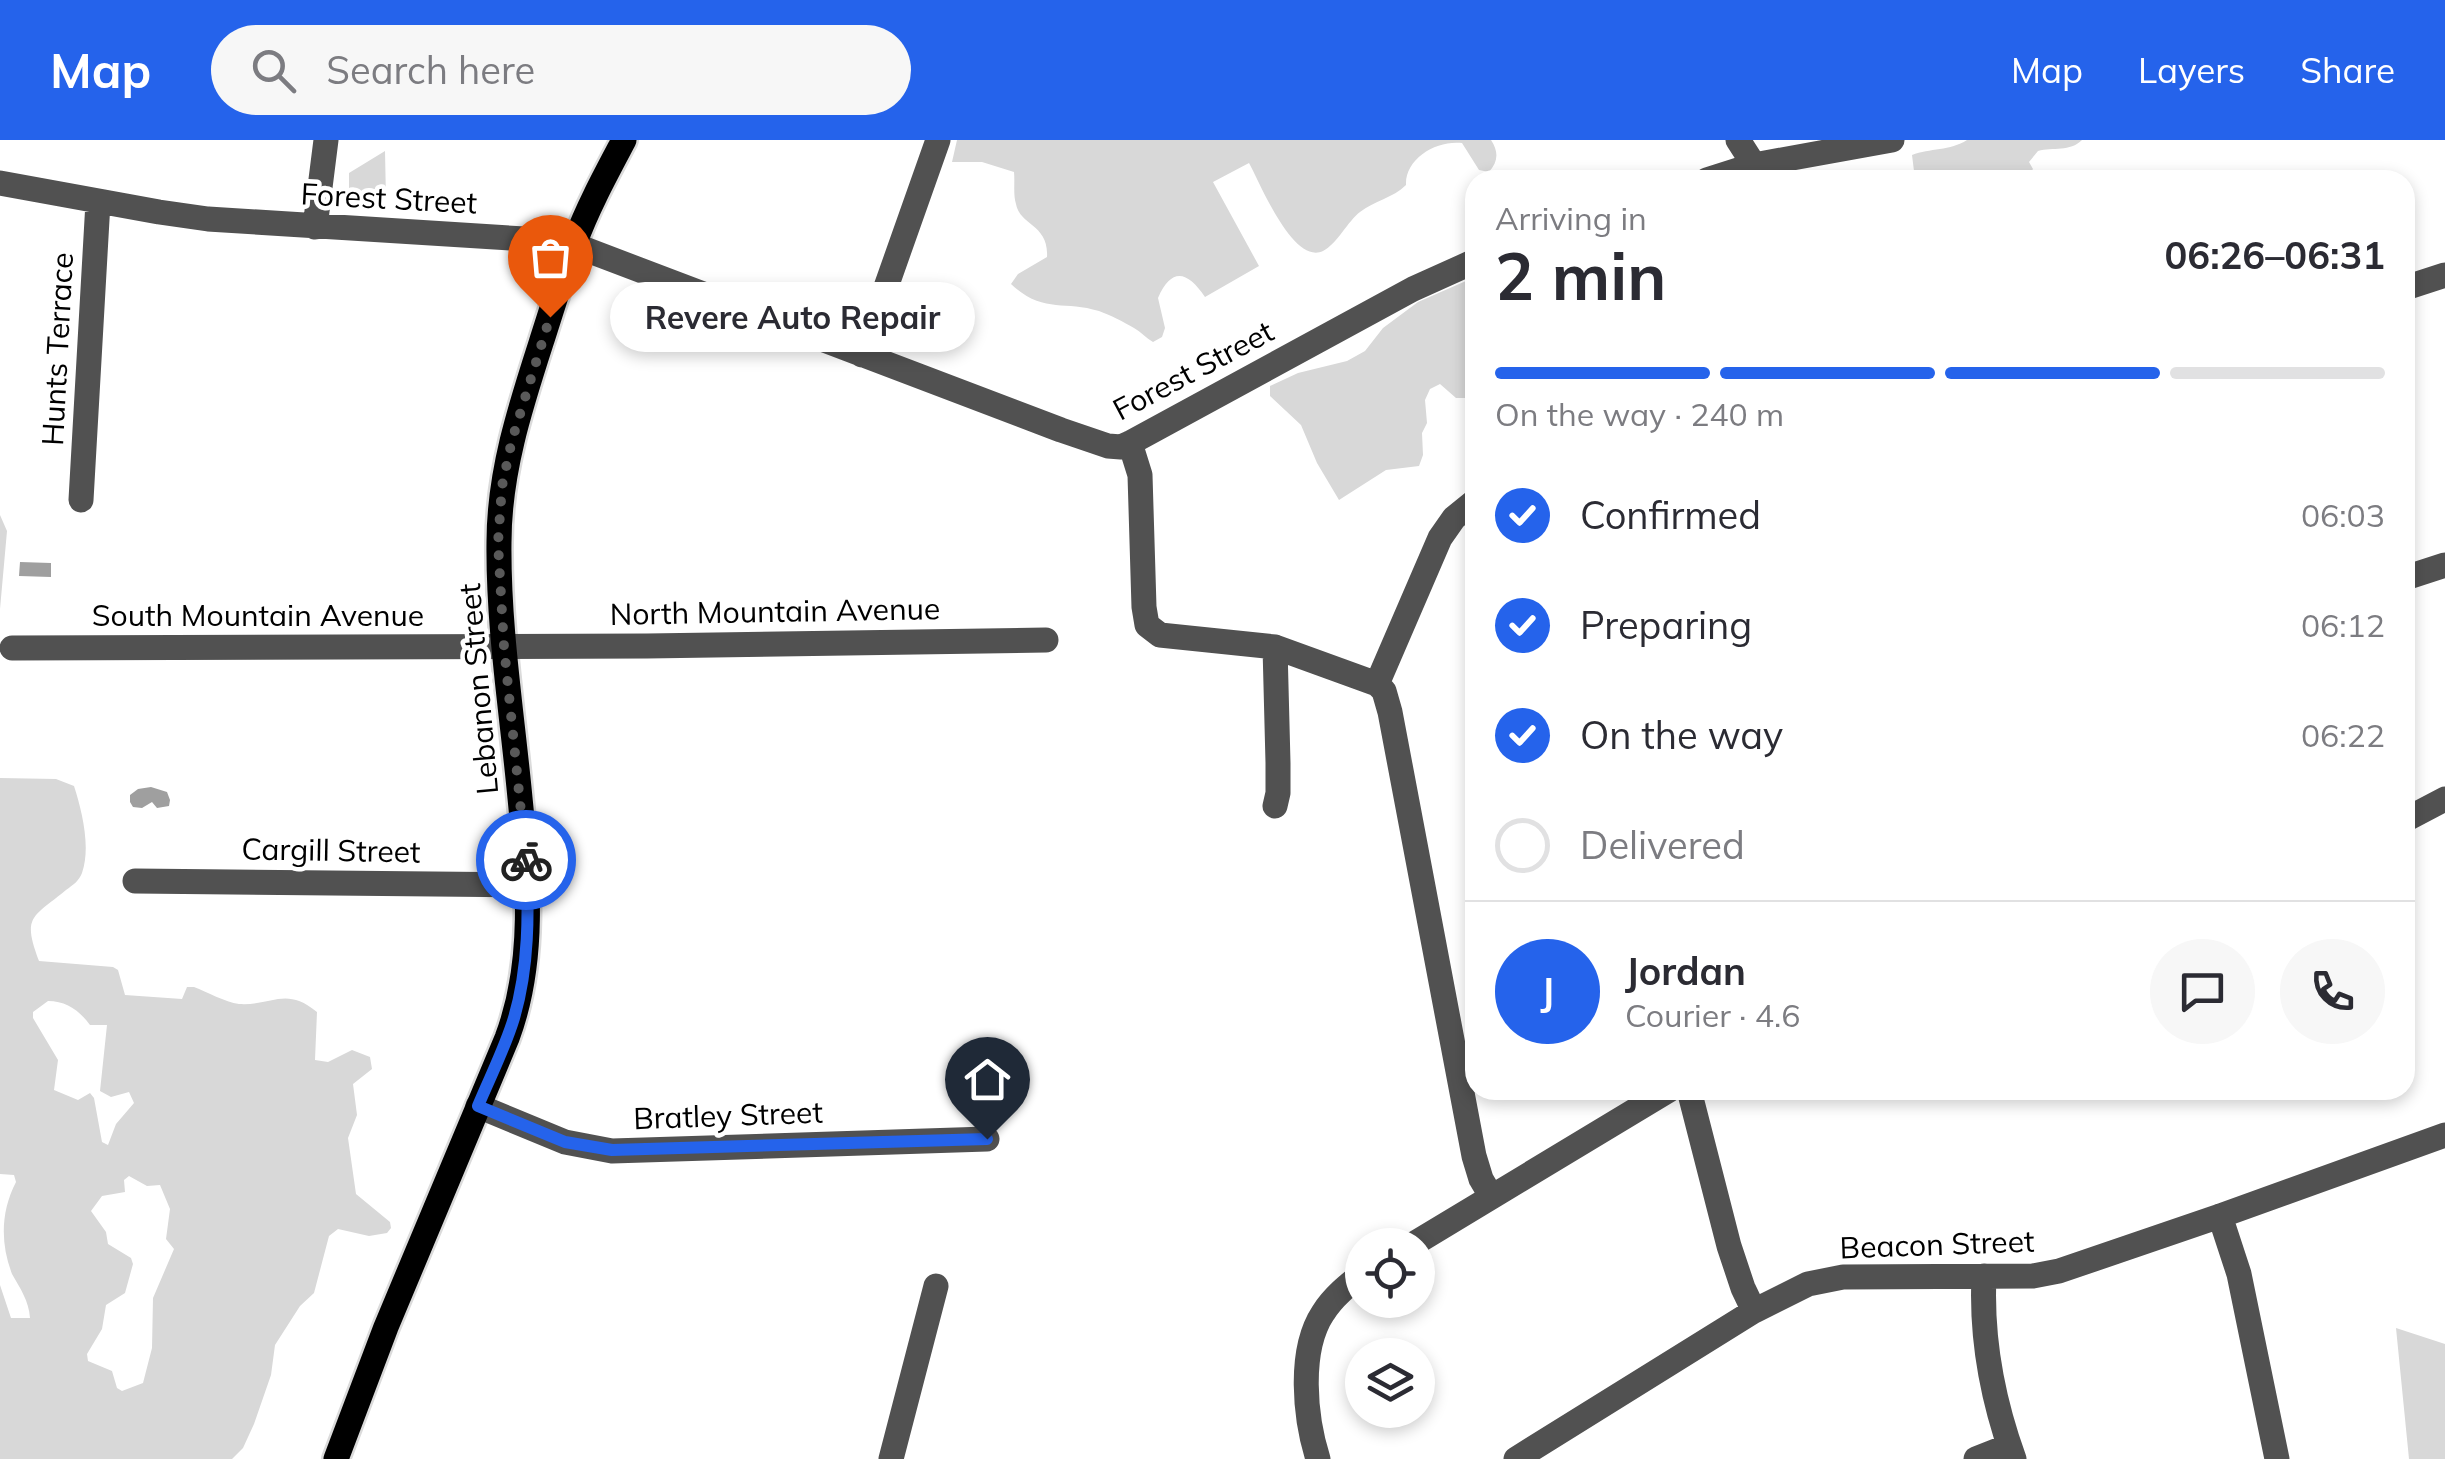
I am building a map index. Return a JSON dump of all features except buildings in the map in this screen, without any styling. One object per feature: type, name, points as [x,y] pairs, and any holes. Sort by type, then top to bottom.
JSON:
[{"type":"main road","name":"Lebanon Street","points":[[336,1459],[512,1023],[520,994],[527,885],[504,647],[498,543],[502,486],[520,410],[574,245],[624,140]]},
{"type":"street","points":[[315,226],[326,140]]},
{"type":"street","points":[[862,356],[938,140]]},
{"type":"street","points":[[1738,140],[1754,165]]},
{"type":"street","points":[[1738,170],[1892,140]]},
{"type":"street","name":"Forest Street","points":[[0,183],[208,219],[535,238],[574,245],[1108,446],[1130,443],[1413,289],[1465,266]]},
{"type":"street","name":"Hunts Terrace","points":[[81,500],[98,202]]},
{"type":"street","points":[[2415,285],[2445,276]]},
{"type":"street","points":[[1130,443],[1140,475],[1144,607],[1149,628],[1167,637],[1275,647],[1377,684],[1384,691],[1474,1156],[1491,1196]]},
{"type":"street","points":[[1377,684],[1440,538],[1465,509]]},
{"type":"street","points":[[2415,575],[2445,565]]},
{"type":"street","name":"North Mountain Avenue","points":[[504,647],[1046,640]]},
{"type":"street","name":"South Mountain Avenue","points":[[12,648],[504,647]]},
{"type":"street","points":[[1275,647],[1275,806]]},
{"type":"street","points":[[2415,815],[2445,800]]},
{"type":"street","name":"Cargill Street","points":[[134,881],[527,885]]},
{"type":"street","points":[[1435,1231],[1652,1100]]},
{"type":"street","points":[[1692,1100],[1729,1246],[1754,1311]]},
{"type":"street","name":"Bratley Street","points":[[478,1106],[565,1142],[612,1150],[987,1139]]},
{"type":"street","name":"Beacon Street","points":[[1516,1459],[1796,1289],[1832,1278],[2033,1276],[2058,1271],[2445,1135]]},
{"type":"street","points":[[2220,1216],[2240,1274],[2277,1459]]},
{"type":"street","points":[[1976,1459],[2012,1452],[1988,1356],[1984,1276]]},
{"type":"street","points":[[891,1459],[936,1286]]},
{"type":"street","points":[[1318,1459],[1306,1409],[1308,1366],[1314,1333],[1324,1311],[1345,1291]]},
{"type":"shaded area","points":[[957,140],[1491,140],[1496,157],[1490,170],[1479,170],[1462,143],[1433,148],[1411,167],[1406,185],[1360,212],[1328,248],[1312,252],[1300,246],[1279,220],[1249,163],[1213,182],[1259,266],[1205,297],[1186,278],[1180,276],[1169,281],[1158,298],[1165,328],[1162,337],[1153,342],[1103,313],[1044,303],[1011,284],[1018,274],[1047,257],[1044,238],[1019,211],[1014,172],[982,162],[952,162]]},
{"type":"shaded area","points":[[1967,140],[2082,140],[2067,148],[2038,151],[2029,162],[2032,170],[1914,170],[1912,155]]},
{"type":"shaded area","points":[[385,151],[386,200],[349,199],[349,173]]},
{"type":"shaded area","points":[[1465,281],[1465,398],[1456,398],[1440,384],[1430,389],[1425,400],[1427,423],[1422,433],[1419,466],[1386,470],[1339,500],[1301,425],[1270,396],[1270,386],[1298,373],[1347,361],[1365,351],[1383,328],[1418,302]]},
{"type":"shaded area","points":[[0,515],[7,531],[0,609]]},
{"type":"shaded area","points":[[20,562],[51,563],[51,577],[19,576]]},
{"type":"shaded area","points":[[0,778],[56,779],[74,786],[86,841],[85,863],[73,885],[33,919],[31,935],[39,961],[113,967],[118,970],[125,995],[182,999],[187,987],[194,987],[234,1003],[287,999],[317,1012],[315,1060],[328,1062],[352,1050],[370,1057],[372,1069],[353,1084],[357,1115],[348,1138],[356,1194],[390,1222],[391,1228],[387,1233],[369,1236],[338,1229],[329,1236],[314,1293],[300,1306],[275,1345],[271,1375],[254,1424],[243,1448],[232,1459],[0,1459],[0,1285],[11,1318],[30,1318],[8,1262],[4,1239],[7,1204],[16,1182],[14,1175],[0,1174]],"holes":[[[48,1001],[72,1007],[90,1025],[107,1025],[100,1091],[111,1097],[129,1092],[134,1103],[116,1124],[108,1145],[102,1142],[90,1093],[78,1100],[54,1090],[58,1060],[33,1018],[33,1012]],[[129,1176],[147,1186],[160,1185],[170,1209],[166,1239],[174,1249],[153,1298],[152,1348],[143,1383],[122,1391],[117,1388],[112,1371],[88,1361],[87,1354],[102,1329],[106,1305],[125,1293],[133,1264],[131,1258],[108,1244],[106,1232],[91,1211],[102,1196],[125,1192],[124,1180]]]},
{"type":"shaded area","points":[[151,787],[167,792],[169,806],[157,808],[152,802],[142,808],[133,807],[130,795]]},
{"type":"shaded area","points":[[2396,1328],[2445,1344],[2445,1459],[2409,1459]]},
{"type":"way so far","points":[[526,860],[504,647],[498,543],[502,486],[512,440],[550,317]]},
{"type":"place","name":"Revere Auto Repair","points":[[550,317]]},
{"type":"route","points":[[526,860],[528,911],[520,994],[478,1106],[565,1142],[612,1150],[987,1139]]}]
